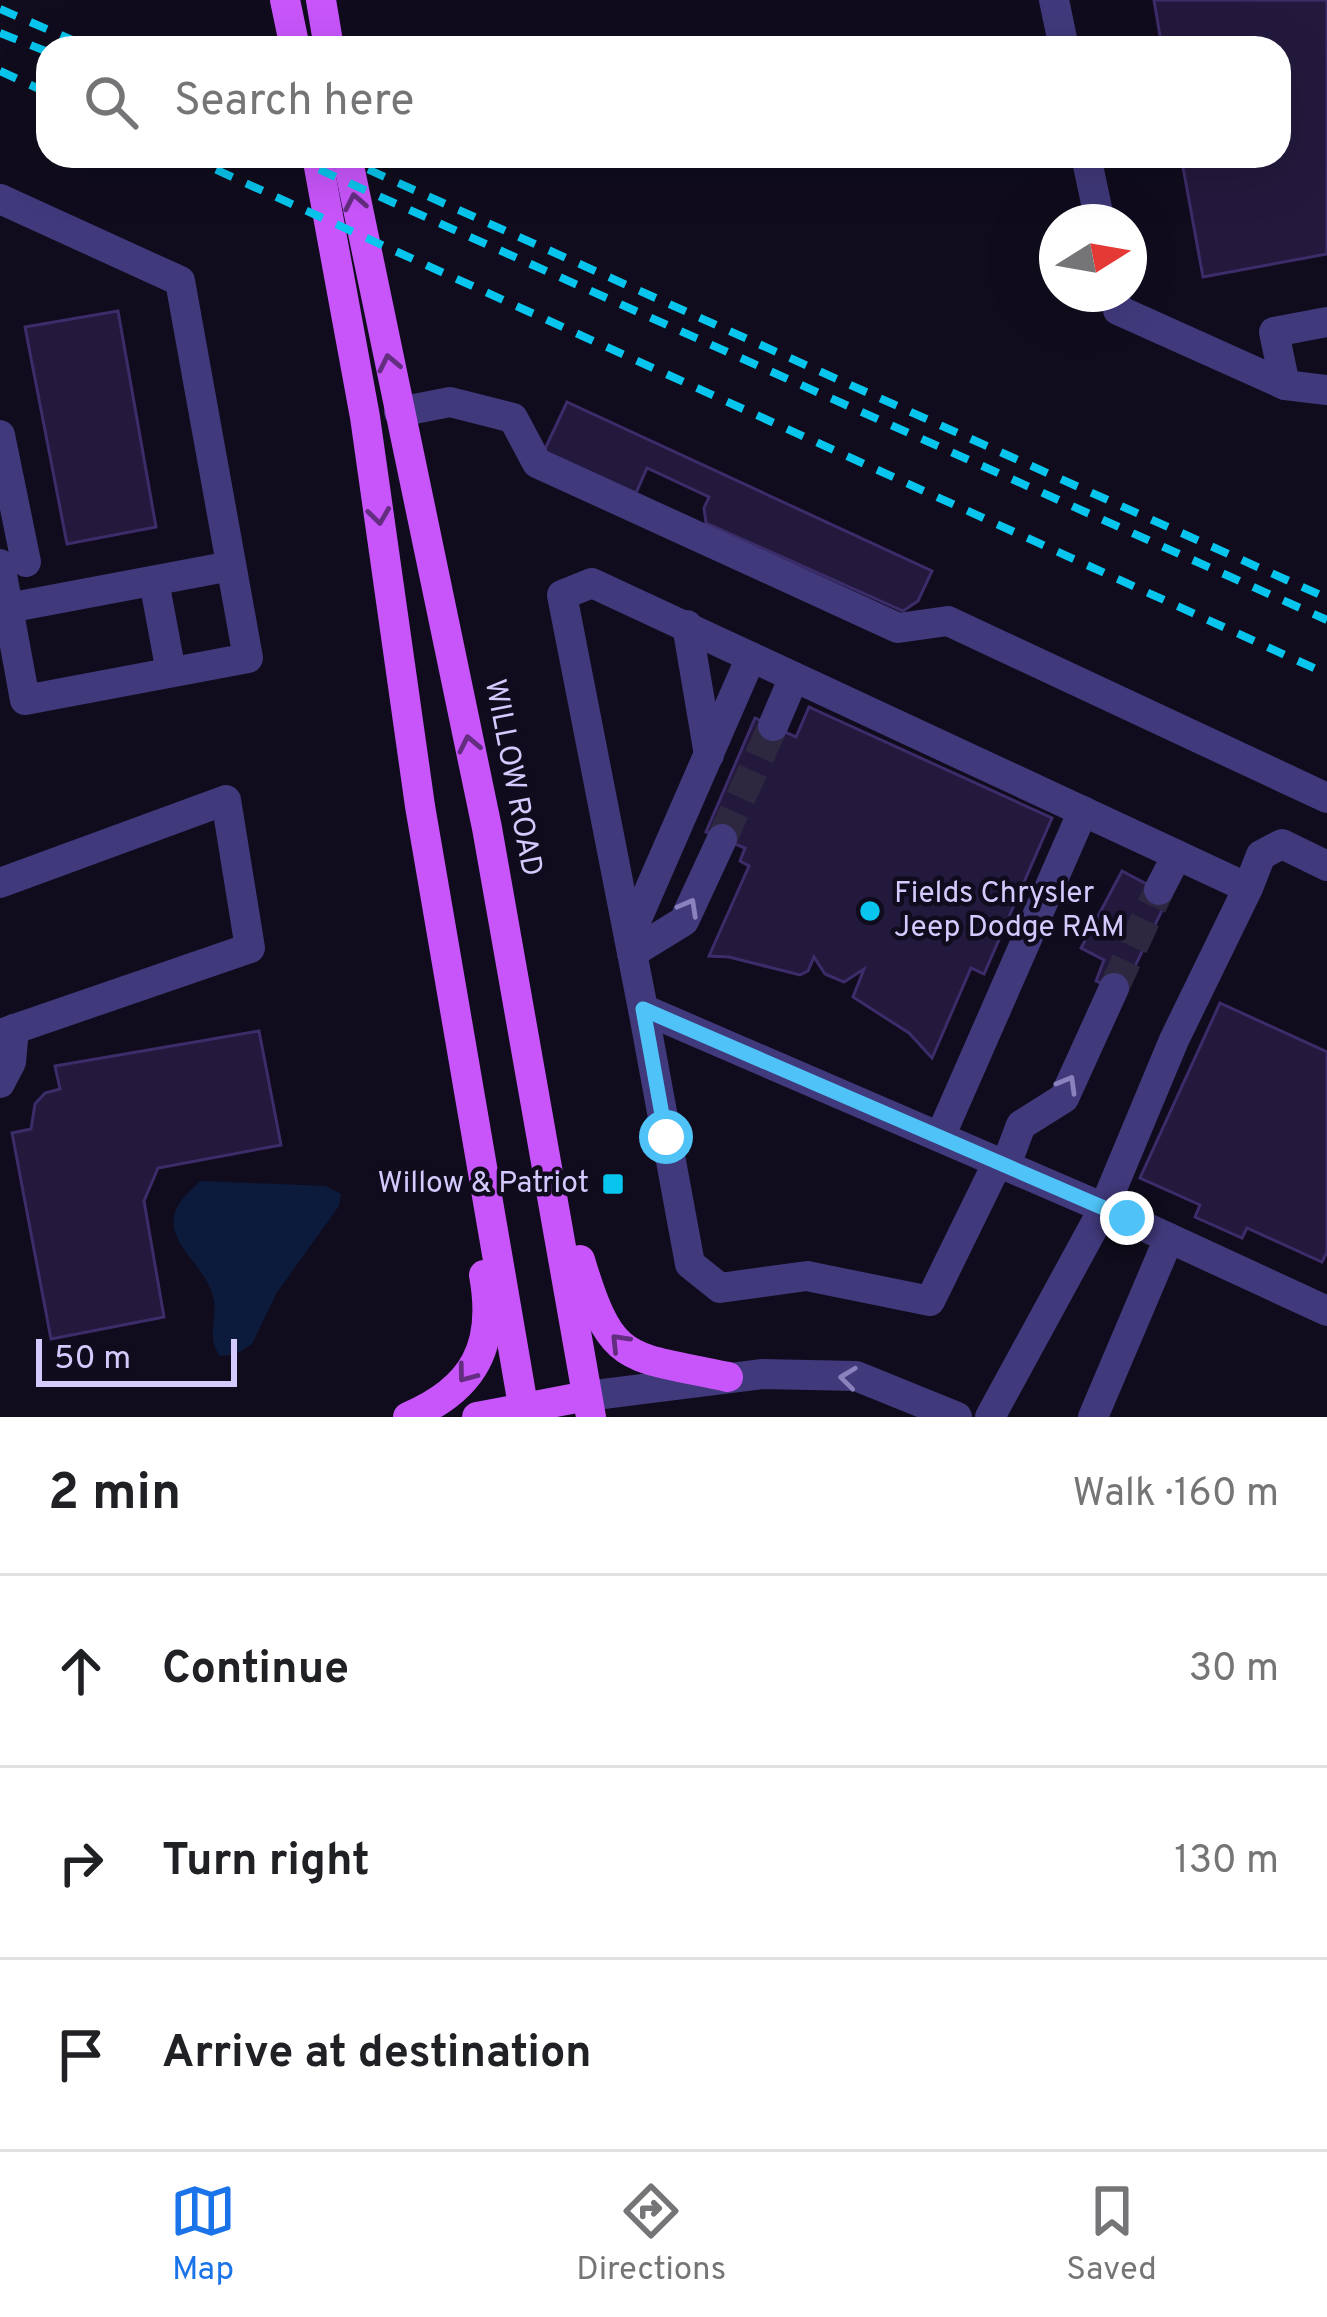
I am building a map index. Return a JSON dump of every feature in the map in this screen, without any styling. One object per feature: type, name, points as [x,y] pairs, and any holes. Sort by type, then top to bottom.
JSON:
[{"type":"main road","points":[[285,0],[292,36]]},
{"type":"main road","points":[[321,0],[327,36]]},
{"type":"main road","points":[[319,168],[365,418],[420,806],[524,1412]]},
{"type":"main road","name":"WILLOW ROAD","points":[[348,168],[487,828],[589,1407]]},
{"type":"main road","points":[[408,1417],[469,1378],[480,1353],[488,1297],[431,983],[420,806]]},
{"type":"main road","points":[[487,828],[509,896],[565,1206],[594,1306],[610,1337],[635,1358],[728,1377]]},
{"type":"main road","points":[[477,1417],[589,1407]]},
{"type":"street","points":[[1054,0],[1062,36]]},
{"type":"street","points":[[1089,168],[1096,204]]},
{"type":"street","points":[[0,199],[180,281],[248,658],[25,700],[8,608],[13,563],[0,435]]},
{"type":"street","points":[[1122,312],[1285,385],[1327,390]]},
{"type":"street","points":[[1285,385],[1274,332],[1327,322]]},
{"type":"street","points":[[399,412],[450,402],[512,418],[537,463],[898,628],[948,621],[1327,798]]},
{"type":"street","points":[[8,608],[231,566]]},
{"type":"street","points":[[154,581],[171,672]]},
{"type":"street","points":[[1114,988],[1064,1098],[1022,1126],[930,1301],[807,1276],[720,1288],[690,1264],[562,595],[592,583],[1248,888]]},
{"type":"street","points":[[687,625],[709,755]]},
{"type":"street","points":[[631,945],[752,657]]},
{"type":"street","points":[[772,726],[794,677]]},
{"type":"street","points":[[0,883],[226,800],[250,948],[7,1032],[11,1063],[0,1083]]},
{"type":"street","points":[[940,1137],[1082,811]]},
{"type":"street","points":[[631,945],[684,922],[722,839]]},
{"type":"street","points":[[990,1417],[1104,1208],[1174,1040],[1261,855],[1282,844],[1327,866]]},
{"type":"street","points":[[1159,890],[1178,855]]},
{"type":"street","points":[[643,1009],[1104,1208],[1327,1311]]},
{"type":"street","points":[[1094,1417],[1168,1238]]},
{"type":"street","points":[[589,1407],[728,1377],[856,1376],[957,1417]]},
{"type":"water","points":[[201,1181],[326,1186],[341,1194],[339,1206],[276,1294],[252,1344],[236,1354],[220,1356],[216,1349],[209,1286],[175,1230],[174,1215],[182,1199]]},
{"type":"building","points":[[1154,0],[1327,0],[1327,254],[1203,277],[1183,168],[1291,168],[1291,36],[1160,36]]},
{"type":"building","points":[[118,311],[156,527],[67,544],[25,327]]},
{"type":"building","points":[[567,402],[932,571],[918,601],[903,611],[706,523],[704,508],[709,497],[647,468],[636,493],[544,451]]},
{"type":"building","name":"Fields Chrysler Jeep Dodge RAM","points":[[809,707],[1052,818],[984,974],[971,968],[932,1058],[909,1033],[853,997],[864,969],[844,982],[825,974],[814,957],[808,971],[800,975],[709,956],[749,866],[740,861],[745,848],[706,832],[755,718],[796,737]]},
{"type":"building","points":[[1122,871],[1169,896],[1123,991],[1096,981],[1104,960],[1081,948]]},
{"type":"building","points":[[1220,1003],[1327,1052],[1327,1252],[1322,1262],[1247,1228],[1242,1238],[1195,1217],[1200,1205],[1140,1178]]},
{"type":"building","points":[[259,1031],[281,1145],[158,1168],[144,1201],[164,1317],[51,1339],[12,1133],[31,1129],[35,1104],[45,1093],[60,1089],[55,1066]]},
{"type":"tunnel","points":[[722,839],[773,726]]},
{"type":"tunnel","points":[[1114,988],[1159,890]]},
{"type":"railway","points":[[0,9],[63,36]]},
{"type":"railway","points":[[0,33],[36,47]]},
{"type":"railway","points":[[0,71],[36,88]]},
{"type":"railway","points":[[212,168],[1327,674]]},
{"type":"railway","points":[[316,168],[1327,620]]},
{"type":"railway","points":[[365,168],[1327,598]]},
{"type":"place","name":"Fields Chrysler Jeep Dodge RAM","points":[[870,911]]},
{"type":"place","name":"Willow & Patriot","points":[[613,1184]]},
{"type":"route","points":[[666,1137],[643,1009],[1127,1218]]}]
